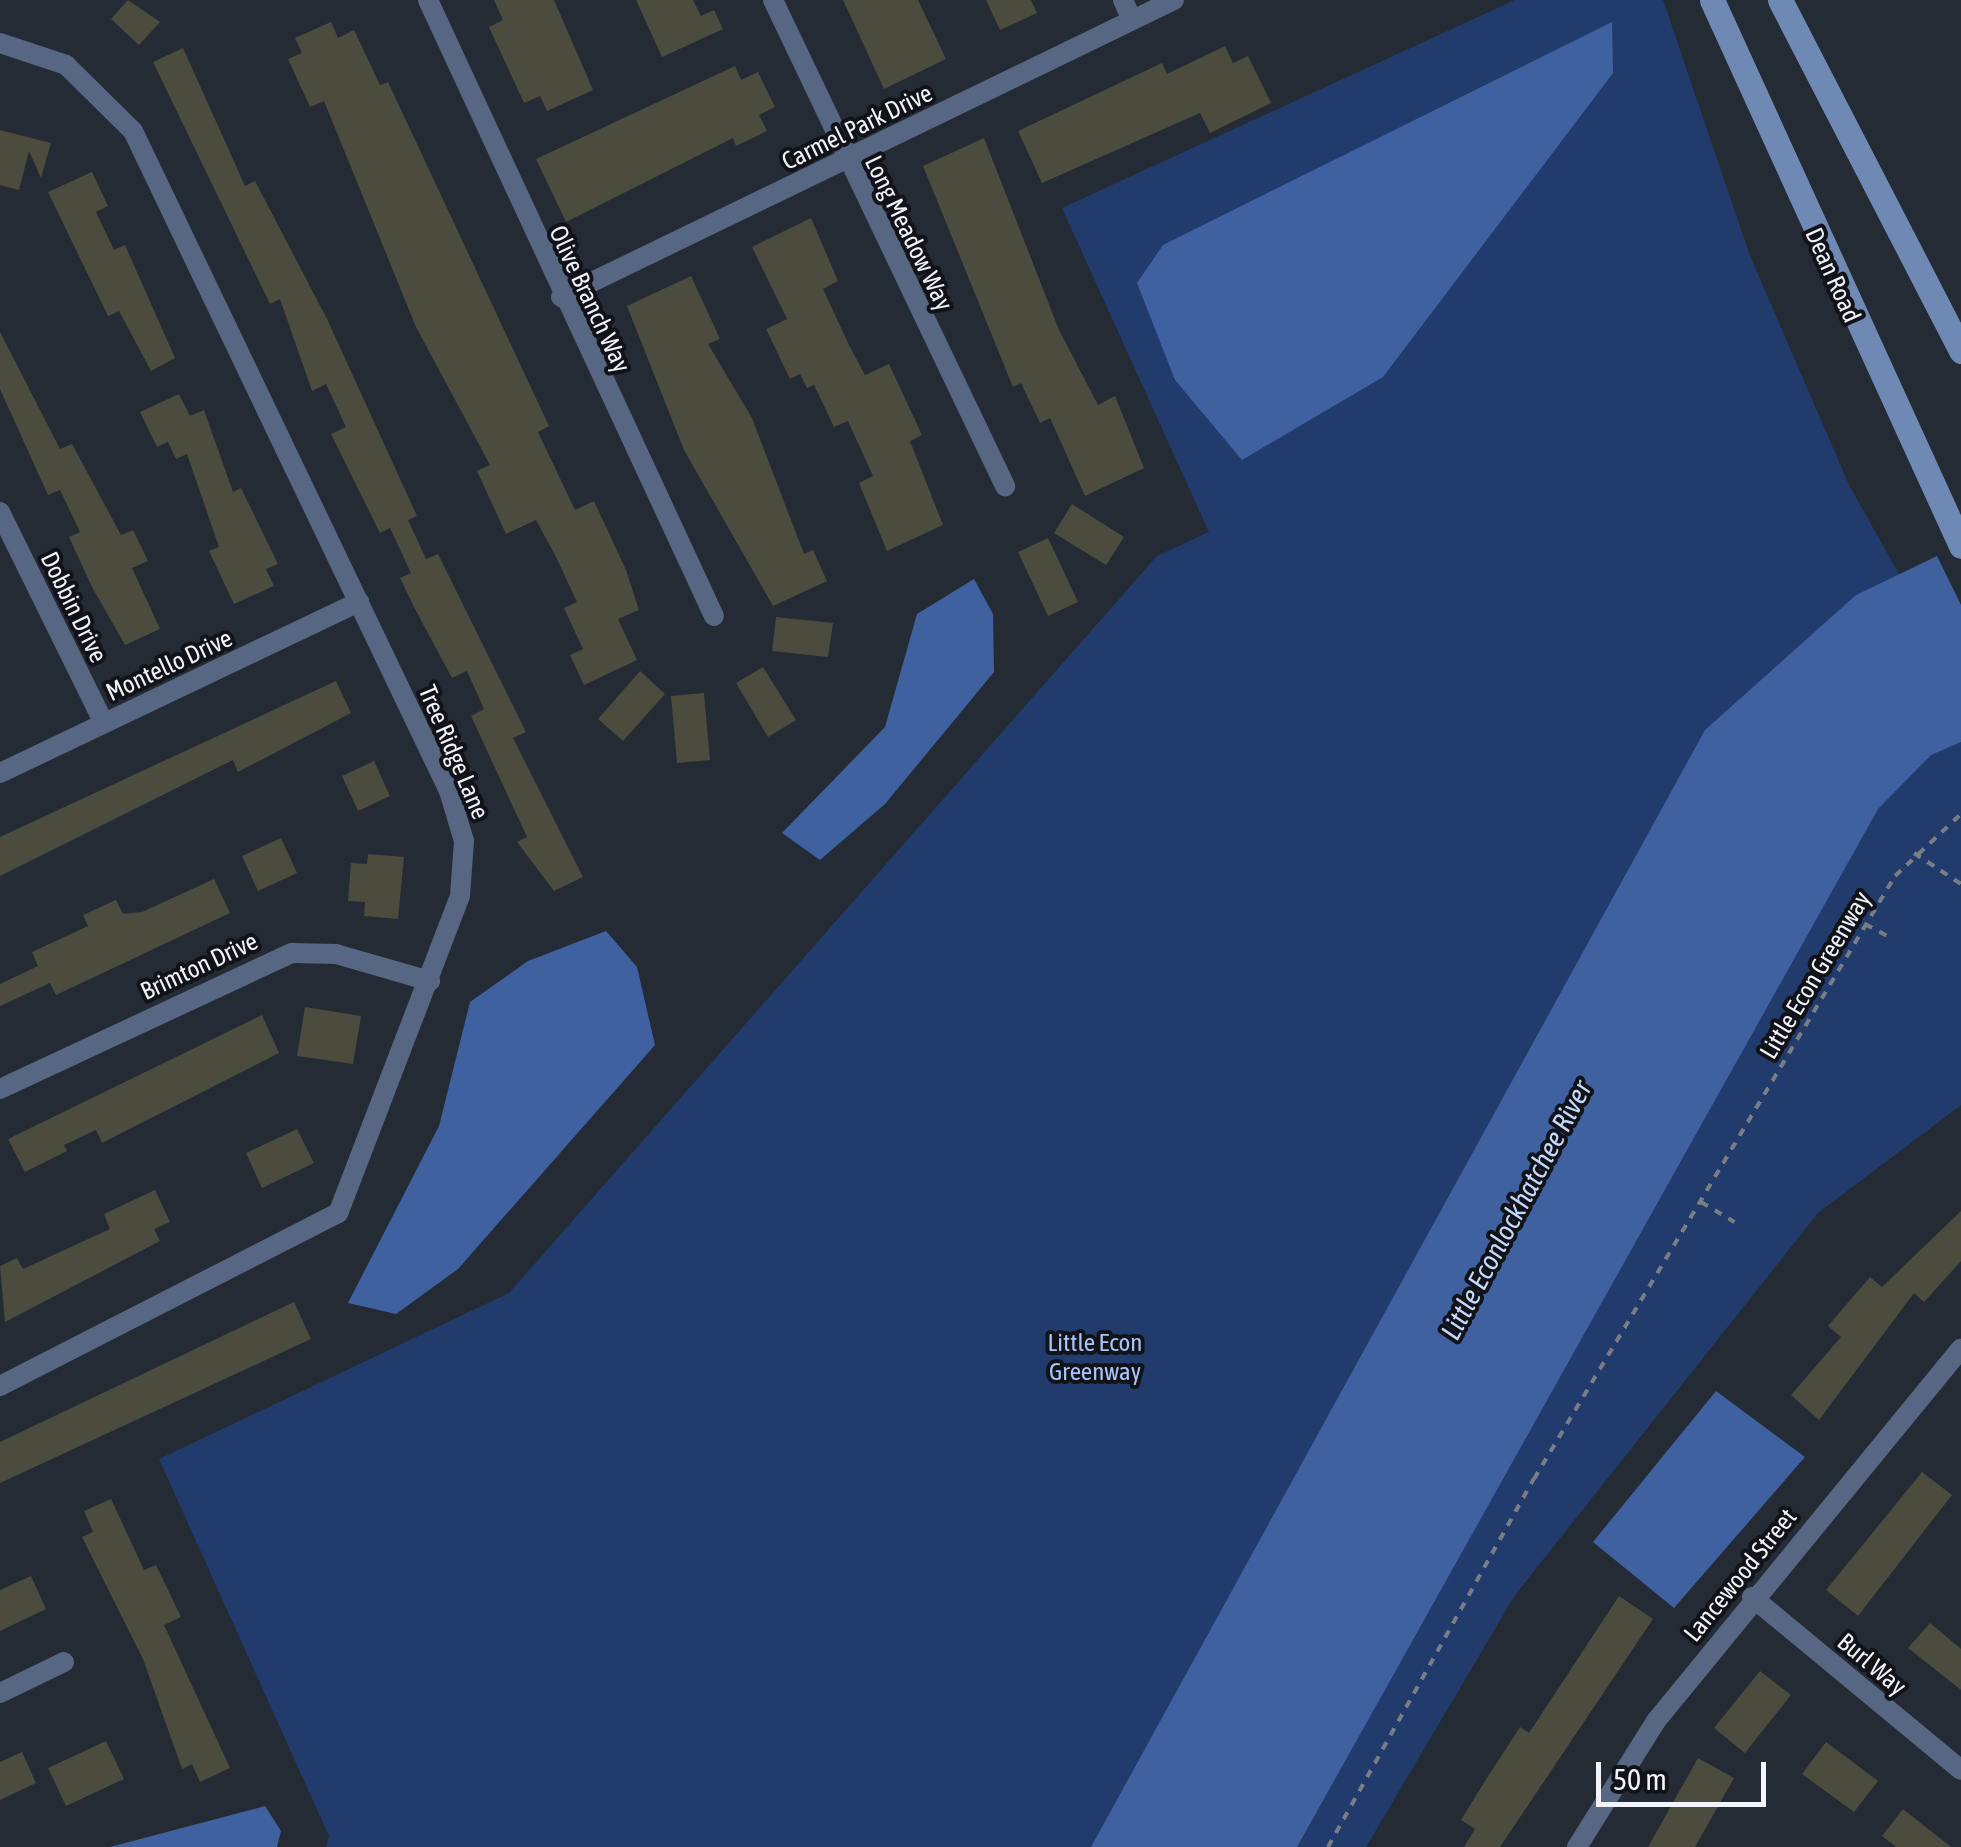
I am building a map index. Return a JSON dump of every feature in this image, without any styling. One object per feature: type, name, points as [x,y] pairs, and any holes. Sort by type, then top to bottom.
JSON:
[{"type":"main road","name":"Dean Road","points":[[1712,0],[1961,546]]},
{"type":"main road","points":[[1780,0],[1961,351]]},
{"type":"street","name":"Olive Branch Way","points":[[428,0],[561,298],[714,616]]},
{"type":"street","name":"Long Meadow Way","points":[[773,0],[846,161],[1005,486]]},
{"type":"street","name":"Carmel Park Drive","points":[[561,298],[846,161],[1128,10],[1174,0]]},
{"type":"street","name":"Tree Ridge Lane","points":[[0,43],[66,65],[132,131],[359,602],[464,841],[460,896],[338,1213],[0,1386]]},
{"type":"street","name":"Dobbin Drive","points":[[0,512],[104,723]]},
{"type":"street","name":"Montello Drive","points":[[0,774],[359,602]]},
{"type":"street","name":"Brimton Drive","points":[[0,1089],[292,953],[336,954],[430,981]]},
{"type":"street","name":"Lancewood Street","points":[[1577,1847],[1656,1721],[1752,1597],[1961,1349]]},
{"type":"street","name":"Burl Way","points":[[1752,1597],[1961,1770]]},
{"type":"street","points":[[0,1693],[64,1662]]},
{"type":"path","name":"Little Econ Greenway","points":[[1328,1847],[1865,924],[1914,853],[1961,814]]},
{"type":"path","points":[[1914,853],[1961,884]]},
{"type":"path","points":[[1865,924],[1888,937]]},
{"type":"path","points":[[1701,1202],[1734,1222]]},
{"type":"green space","name":"Little Econ Greenway","points":[[1515,0],[1663,0],[1750,256],[1850,487],[1961,684],[1961,1105],[1818,1213],[1515,1595],[1366,1847],[326,1847],[329,1836],[159,1459],[509,1293],[1157,556],[1209,532],[1062,208]]},
{"type":"water","points":[[1612,22],[1613,73],[1383,377],[1242,460],[1175,380],[1137,283],[1163,245]]},
{"type":"water","name":"Little Econlockhatchee River","points":[[1937,556],[1961,605],[1961,742],[1931,755],[1878,809],[1297,1847],[1091,1847],[1705,730],[1856,595]]},
{"type":"water","points":[[974,579],[993,614],[994,672],[885,804],[820,860],[782,833],[885,727],[917,614]]},
{"type":"water","points":[[606,931],[637,967],[655,1045],[458,1269],[396,1314],[348,1303],[439,1126],[470,1002],[528,961]]},
{"type":"water","points":[[1716,1391],[1805,1457],[1674,1608],[1593,1542]]},
{"type":"water","points":[[265,1806],[281,1831],[277,1847],[110,1847]]},
{"type":"building","points":[[128,0],[160,22],[139,45],[111,19]]},
{"type":"building","points":[[494,0],[554,0],[593,90],[547,111],[540,96],[524,103],[489,27],[503,20]]},
{"type":"building","points":[[636,0],[693,0],[701,16],[714,10],[723,29],[662,57]]},
{"type":"building","points":[[843,0],[918,0],[946,59],[884,89]]},
{"type":"building","points":[[986,0],[1031,0],[1037,13],[1000,30]]},
{"type":"building","points":[[331,22],[338,38],[354,30],[380,85],[388,82],[549,426],[538,432],[575,510],[594,501],[626,570],[639,610],[618,619],[637,660],[584,685],[570,655],[583,649],[564,608],[577,602],[556,557],[536,520],[506,534],[477,471],[490,465],[416,327],[324,101],[310,107],[288,59],[302,53],[295,38]]},
{"type":"building","points":[[1225,46],[1233,63],[1248,56],[1271,103],[1210,133],[1200,113],[1042,183],[1018,131],[1162,63],[1167,74]]},
{"type":"building","points":[[183,48],[245,186],[255,181],[327,319],[417,516],[408,520],[426,559],[438,554],[526,732],[513,738],[583,877],[554,891],[517,842],[527,837],[471,716],[484,709],[467,671],[452,678],[415,609],[400,578],[411,573],[390,528],[380,533],[331,434],[346,427],[326,384],[312,391],[280,299],[270,304],[153,62]]},
{"type":"building","points":[[735,66],[741,80],[758,72],[775,107],[759,115],[767,131],[736,146],[733,138],[566,222],[536,159]]},
{"type":"building","points":[[0,130],[51,143],[41,178],[29,151],[19,190],[0,185]]},
{"type":"building","points":[[984,138],[1059,330],[1098,405],[1115,396],[1144,468],[1085,496],[1050,418],[1040,423],[1021,383],[1013,387],[923,166]]},
{"type":"building","points":[[92,172],[108,206],[96,212],[114,250],[125,245],[175,358],[151,371],[119,311],[108,316],[48,192]]},
{"type":"building","points":[[811,218],[838,281],[823,289],[865,375],[889,364],[922,435],[910,441],[943,525],[887,551],[859,483],[873,476],[848,421],[834,427],[814,385],[807,388],[800,374],[790,379],[766,329],[787,319],[752,247]]},
{"type":"building","points":[[691,276],[720,339],[708,344],[752,418],[804,554],[813,550],[827,581],[773,606],[684,450],[627,306]]},
{"type":"building","points":[[0,332],[60,449],[72,444],[121,535],[133,530],[148,561],[132,568],[160,629],[125,645],[92,587],[69,537],[80,532],[60,490],[48,495],[0,389]]},
{"type":"building","points":[[179,394],[190,416],[204,410],[233,492],[241,488],[278,564],[266,569],[274,586],[234,604],[209,551],[219,547],[187,454],[176,459],[168,442],[157,447],[140,412]]},
{"type":"building","points":[[1072,504],[1124,537],[1106,565],[1054,533]]},
{"type":"building","points":[[1048,538],[1078,602],[1048,616],[1018,552]]},
{"type":"building","points":[[776,617],[833,623],[828,657],[772,651]]},
{"type":"building","points":[[763,667],[796,720],[768,737],[736,683]]},
{"type":"building","points":[[640,671],[665,694],[623,741],[598,719]]},
{"type":"building","points":[[336,681],[351,713],[238,772],[233,760],[0,876],[0,837]]},
{"type":"building","points":[[704,693],[710,760],[677,763],[671,696]]},
{"type":"building","points":[[374,761],[390,796],[358,811],[342,776]]},
{"type":"building","points":[[281,838],[297,873],[258,891],[242,856]]},
{"type":"building","points":[[368,854],[404,857],[398,919],[364,916],[365,902],[348,901],[351,863],[367,864]]},
{"type":"building","points":[[214,879],[230,913],[56,995],[50,983],[0,1006],[0,984],[38,966],[32,952],[88,926],[83,915],[116,900],[123,914],[142,912]]},
{"type":"building","points":[[305,1007],[361,1016],[353,1064],[297,1056]]},
{"type":"building","points":[[262,1015],[279,1053],[102,1143],[96,1130],[64,1145],[67,1151],[25,1172],[8,1139]]},
{"type":"building","points":[[297,1129],[314,1163],[262,1188],[246,1153]]},
{"type":"building","points":[[155,1190],[170,1222],[154,1229],[160,1241],[5,1322],[0,1266],[17,1258],[23,1269],[110,1229],[104,1214]]},
{"type":"building","points":[[1961,1211],[1961,1261],[1924,1302],[1914,1293],[1819,1420],[1791,1395],[1841,1337],[1828,1326],[1870,1277],[1882,1287]]},
{"type":"building","points":[[294,1302],[311,1339],[0,1483],[0,1442]]},
{"type":"building","points":[[1922,1472],[1952,1495],[1858,1616],[1826,1590]]},
{"type":"building","points":[[111,1499],[144,1570],[156,1565],[181,1617],[164,1625],[230,1768],[200,1782],[192,1764],[182,1769],[143,1659],[82,1537],[93,1532],[84,1511]]},
{"type":"building","points":[[31,1576],[46,1609],[0,1631],[0,1590]]},
{"type":"building","points":[[1619,1596],[1653,1619],[1500,1847],[1464,1847],[1475,1829],[1461,1820],[1485,1781],[1520,1727],[1529,1733]]},
{"type":"building","points":[[1930,1623],[1961,1649],[1961,1690],[1908,1648]]},
{"type":"building","points":[[1760,1671],[1791,1695],[1745,1753],[1714,1728]]},
{"type":"building","points":[[106,1741],[124,1779],[66,1806],[48,1768]]},
{"type":"building","points":[[1826,1742],[1878,1781],[1854,1812],[1802,1774]]},
{"type":"building","points":[[22,1752],[36,1783],[0,1800],[0,1762]]},
{"type":"building","points":[[1698,1758],[1734,1778],[1695,1847],[1648,1847]]},
{"type":"building","points":[[1903,1809],[1951,1847],[1896,1847],[1882,1836]]}]
